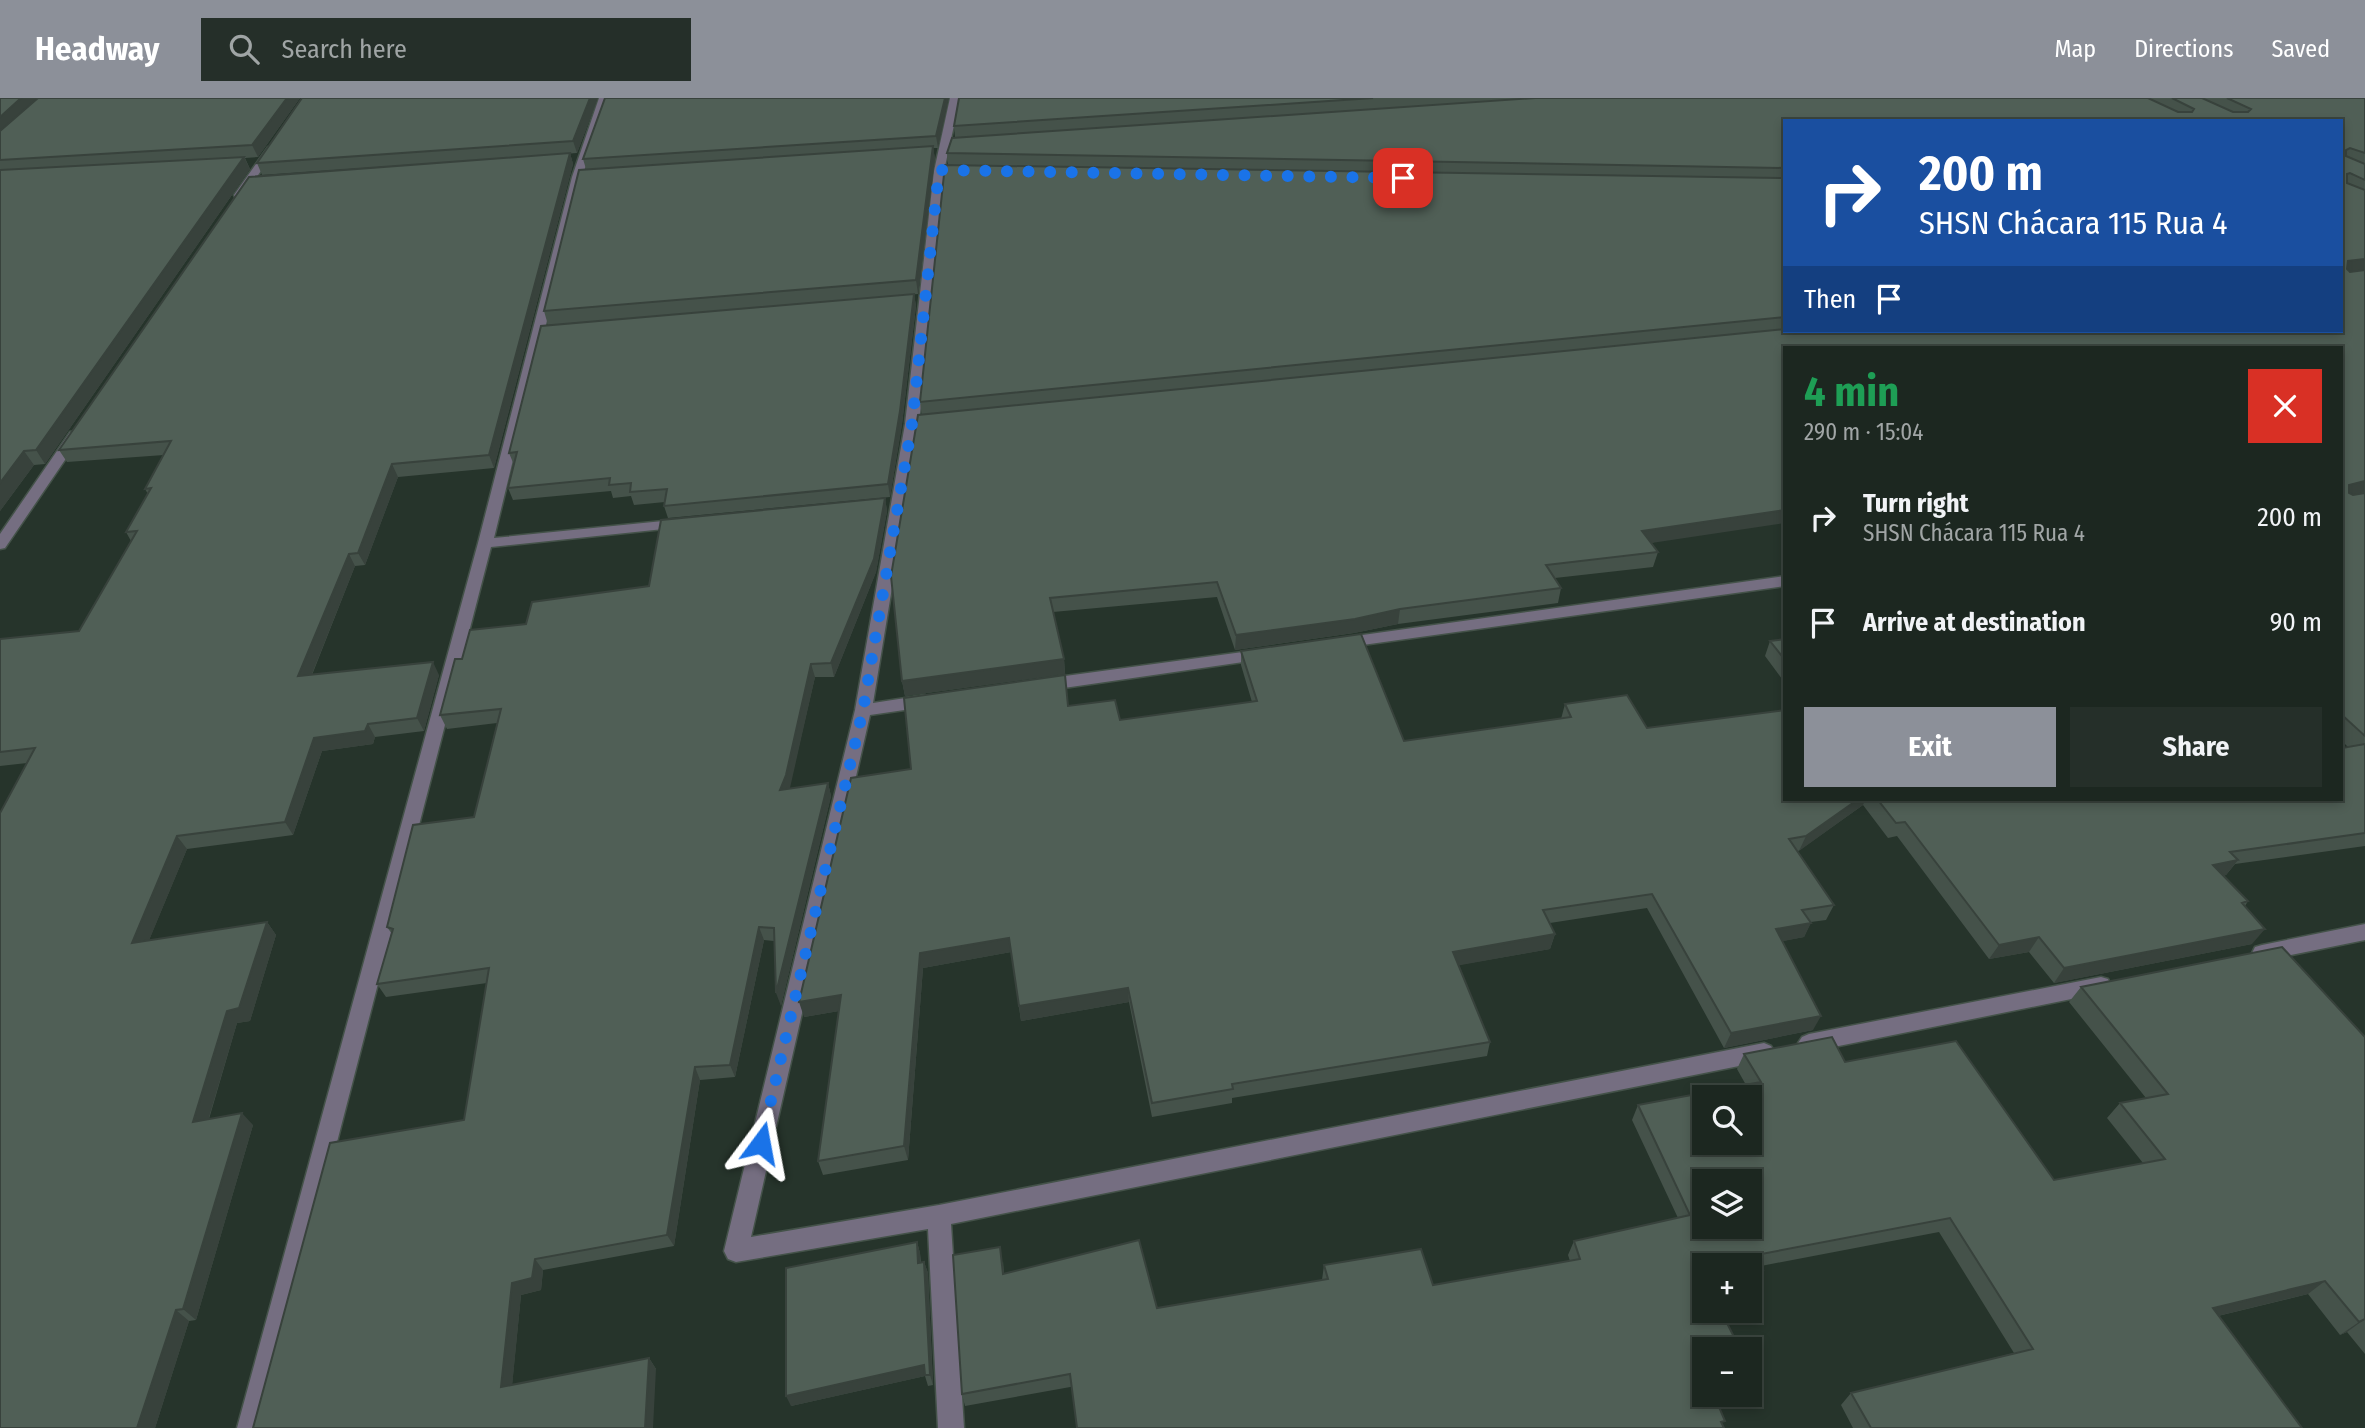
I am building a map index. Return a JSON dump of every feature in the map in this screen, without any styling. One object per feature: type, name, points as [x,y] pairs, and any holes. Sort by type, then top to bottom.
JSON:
[{"type":"street","points":[[250,1428],[584,176],[577,159],[604,98]]},
{"type":"street","points":[[955,98],[946,148],[946,171],[918,299],[919,423],[891,503],[863,710],[736,1251],[939,1216],[2118,981]]},
{"type":"street","points":[[232,205],[276,141]]},
{"type":"street","points":[[247,163],[261,163]]},
{"type":"street","points":[[247,182],[261,181]]},
{"type":"street","points":[[0,545],[85,420]]},
{"type":"street","points":[[485,543],[705,521]]},
{"type":"street","points":[[1331,645],[1783,581]]},
{"type":"street","points":[[1028,687],[1276,652]]},
{"type":"street","points":[[863,710],[945,699]]},
{"type":"street","points":[[2242,957],[2365,932]]},
{"type":"street","points":[[939,1216],[951,1428]]},
{"type":"building","points":[[0,98],[21,98],[0,117]]},
{"type":"building","points":[[38,98],[287,98],[252,145],[0,160],[0,131]]},
{"type":"building","points":[[302,98],[590,98],[573,141],[257,163]]},
{"type":"building","points":[[605,98],[945,98],[936,136],[583,159]]},
{"type":"building","points":[[959,98],[1373,98],[954,126]]},
{"type":"building","points":[[1535,98],[2148,98],[2178,112],[2192,112],[2194,109],[2172,98],[2202,98],[2233,112],[2248,112],[2251,109],[2227,98],[2365,98],[2365,153],[2350,148],[2346,150],[2346,156],[2365,164],[2365,180],[2350,173],[2347,174],[2347,183],[2365,190],[2365,259],[2348,261],[2347,269],[2350,272],[2365,270],[2365,481],[2349,485],[2349,493],[2365,493],[2365,736],[2343,716],[2343,346],[1783,346],[1783,510],[1642,531],[1658,552],[1546,565],[1561,588],[1400,609],[1355,619],[1236,635],[1217,582],[1050,598],[1064,659],[902,681],[891,576],[918,415],[1783,329],[1783,333],[2343,333],[2343,119],[1783,119],[1783,168],[947,153],[952,138]]},
{"type":"building","points":[[933,146],[916,280],[544,311],[579,170]]},
{"type":"building","points":[[570,153],[489,455],[392,464],[358,553],[349,554],[298,676],[433,662],[417,718],[368,724],[365,731],[314,738],[285,822],[177,836],[132,943],[267,922],[239,1008],[227,1011],[193,1122],[242,1113],[183,1309],[176,1310],[137,1428],[0,1428],[0,813],[35,748],[0,752],[0,639],[79,631],[137,531],[126,532],[151,488],[145,489],[171,441],[59,450],[249,177]]},
{"type":"building","points":[[244,157],[36,450],[24,451],[0,483],[0,170]]},
{"type":"building","points":[[945,165],[1783,178],[1783,317],[920,402]]},
{"type":"building","points":[[914,294],[888,484],[664,506],[667,489],[630,492],[631,483],[609,485],[610,478],[508,488],[517,452],[509,453],[541,326]]},
{"type":"building","points":[[885,498],[874,559],[831,663],[811,664],[786,775],[780,790],[828,783],[776,993],[774,928],[759,927],[730,1065],[695,1067],[667,1235],[535,1259],[532,1278],[512,1283],[501,1387],[649,1358],[645,1428],[253,1428],[330,1143],[464,1120],[489,968],[377,984],[393,929],[387,927],[413,825],[474,817],[501,709],[440,715],[455,659],[462,659],[470,630],[526,624],[532,602],[649,586],[661,520]]},
{"type":"building","points":[[1361,634],[1404,741],[1571,717],[1565,704],[1627,695],[1647,728],[1783,710],[1783,801],[1856,801],[1806,836],[1789,839],[1834,905],[1802,910],[1811,923],[1776,929],[1821,1016],[1731,1033],[1652,894],[1543,910],[1555,934],[1453,952],[1490,1042],[1232,1084],[1233,1089],[1152,1103],[1128,988],[1019,1006],[1009,938],[920,953],[904,1146],[818,1161],[841,995],[799,1002],[851,778],[911,769],[904,698],[1065,675],[1068,706],[1115,700],[1120,720],[1257,701],[1241,651]]},
{"type":"building","points":[[1783,639],[1783,657],[1770,641]]},
{"type":"building","points":[[2365,744],[2365,833],[2230,852],[2238,860],[2213,865],[2248,901],[2242,903],[2265,929],[2064,968],[2039,937],[1999,945],[1905,822],[1896,823],[1879,801],[2343,801],[2343,748]]},
{"type":"building","points":[[2282,947],[2365,1037],[2365,1319],[2359,1322],[2325,1281],[2213,1308],[2302,1428],[1871,1428],[1851,1393],[2033,1349],[1950,1218],[1762,1254],[1692,1253],[1692,1323],[1727,1323],[1734,1337],[1692,1337],[1692,1407],[1719,1407],[1725,1421],[1721,1422],[1724,1428],[1077,1428],[1070,1374],[962,1394],[953,1255],[1000,1247],[1003,1274],[1139,1240],[1157,1308],[1328,1279],[1324,1265],[1421,1249],[1433,1285],[1580,1259],[1574,1241],[1690,1215],[1638,1105],[1692,1095],[1692,1155],[1762,1155],[1762,1085],[1745,1085],[1761,1082],[1744,1054],[1832,1037],[1845,1062],[1956,1041],[2054,1180],[2165,1159],[2120,1103],[2168,1094],[2081,987]]},
{"type":"building","points":[[917,1242],[918,1263],[924,1262],[930,1375],[925,1375],[924,1365],[786,1396],[786,1268]]},
{"type":"route","points":[[761,1143],[863,710],[912,424],[939,170],[1403,178]]}]
